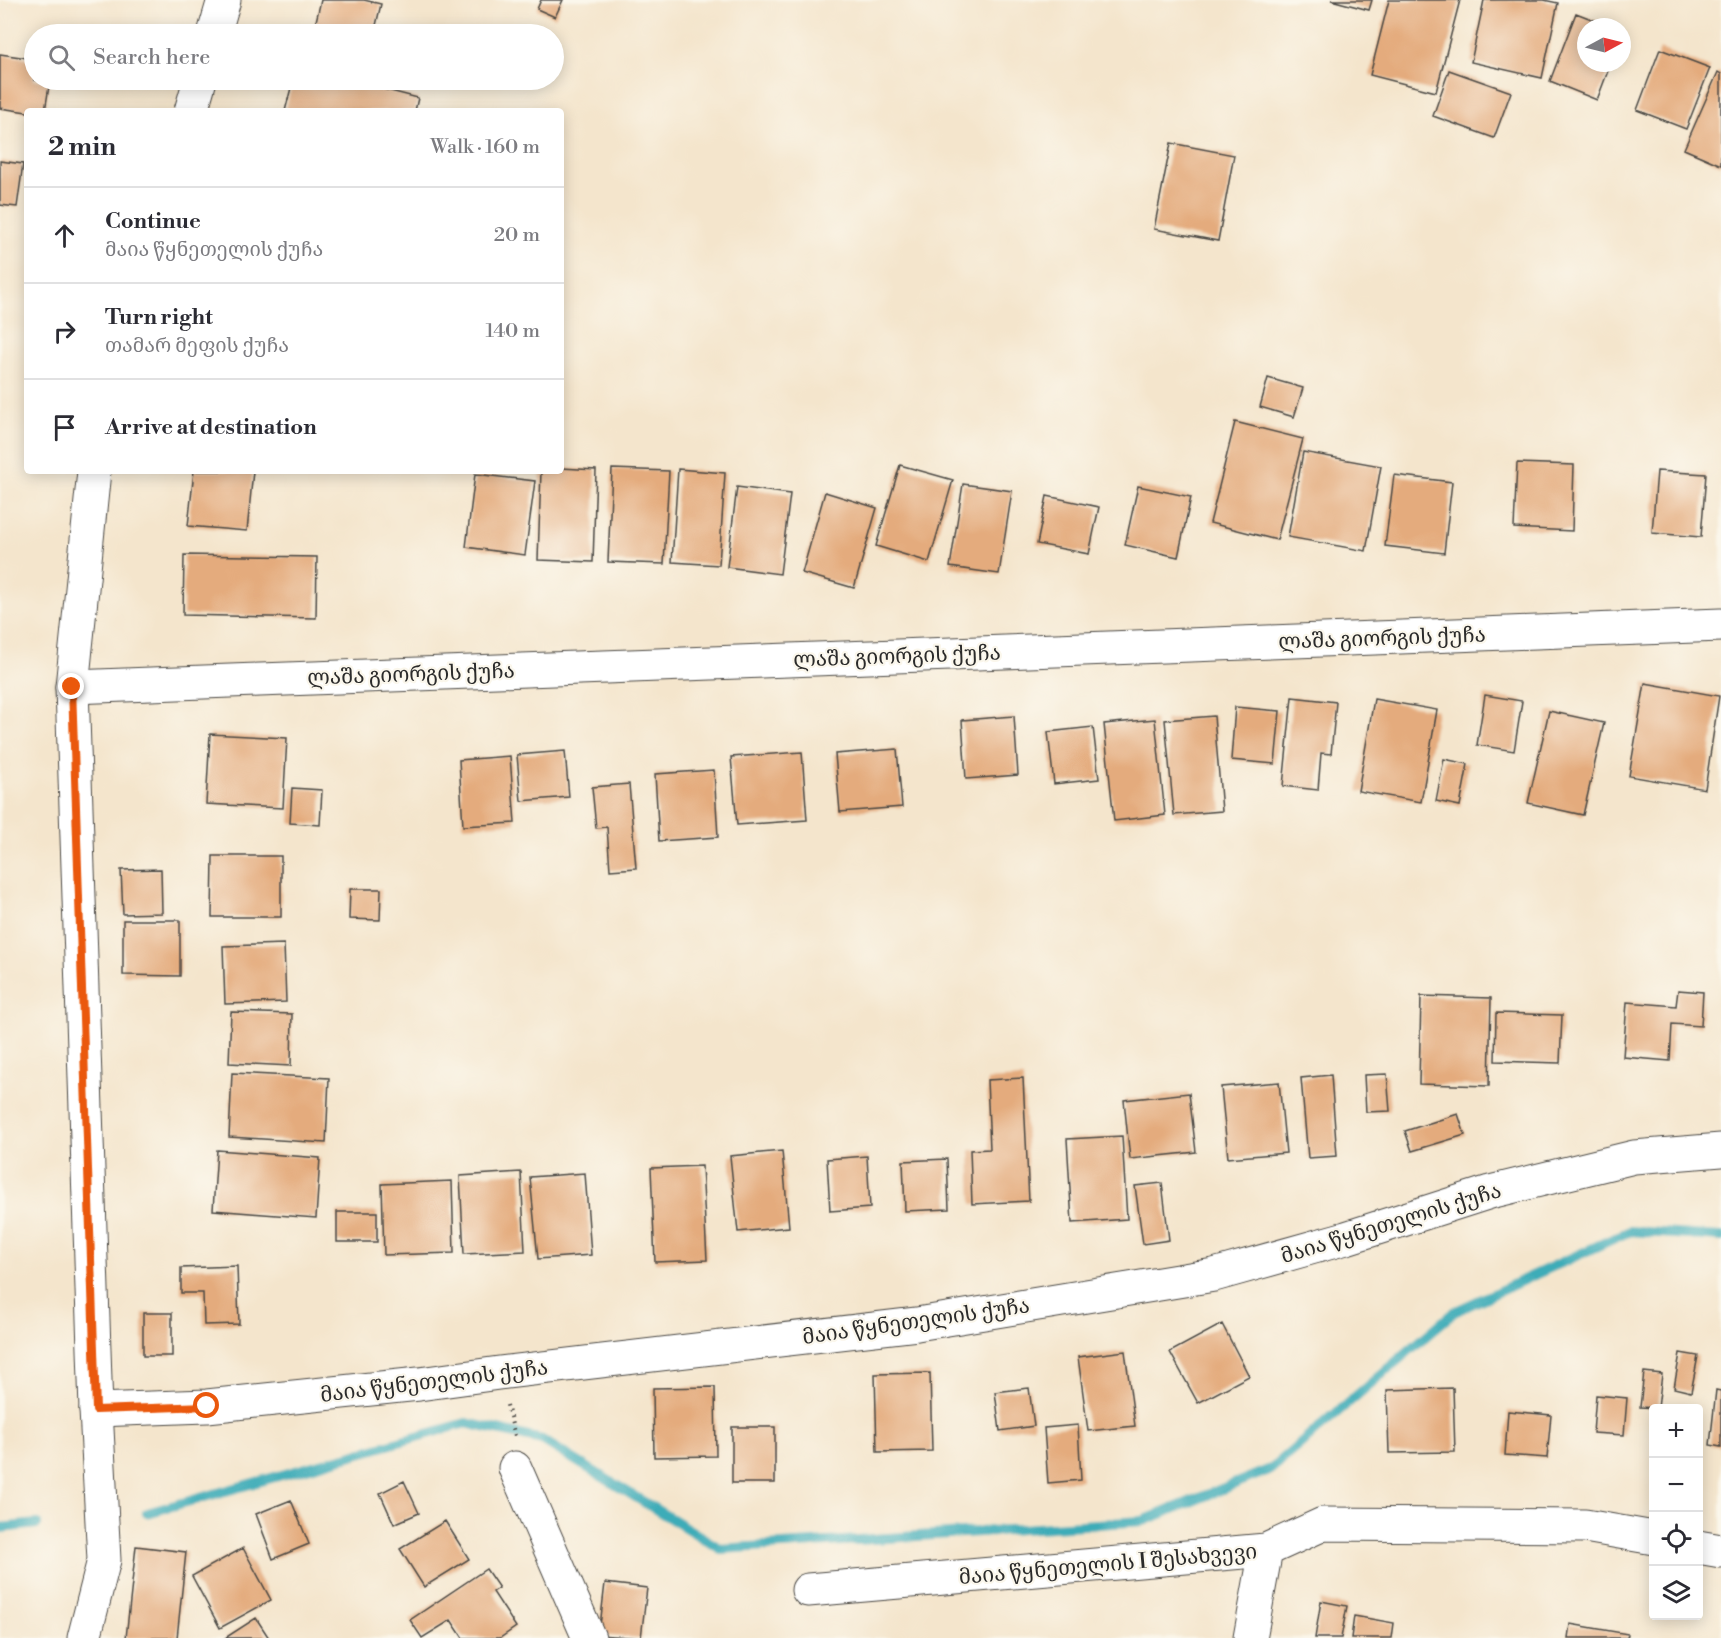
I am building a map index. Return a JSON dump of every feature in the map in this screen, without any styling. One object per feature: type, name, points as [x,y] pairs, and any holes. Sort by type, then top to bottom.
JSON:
[{"type":"street","points":[[217,24],[224,0]]},
{"type":"street","points":[[192,108],[197,90]]},
{"type":"street","points":[[84,1638],[104,1560],[96,1410],[72,687],[94,474]]},
{"type":"street","name":"ლაშა გიორგის ქუჩა","points":[[72,687],[1721,625]]},
{"type":"street","name":"მაია წყნეთელის ქუჩა","points":[[96,1410],[207,1406],[383,1388],[917,1324],[1214,1275],[1347,1238],[1490,1192],[1634,1157],[1721,1150]]},
{"type":"street","points":[[515,1468],[589,1638]]},
{"type":"street","name":"მაია წყნეთელის I შესახვევი","points":[[808,1590],[1266,1550],[1323,1524],[1585,1526],[1649,1538]]},
{"type":"street","points":[[1703,1548],[1721,1551]]},
{"type":"street","points":[[1250,1638],[1266,1550]]},
{"type":"building","points":[[321,0],[364,0],[381,4],[376,24],[315,24]]},
{"type":"building","points":[[541,0],[563,0],[555,17],[537,9]]},
{"type":"building","points":[[1331,0],[1372,0],[1369,10]]},
{"type":"building","points":[[1389,0],[1460,0],[1436,92],[1370,75]]},
{"type":"building","points":[[1484,0],[1544,0],[1558,3],[1542,78],[1471,62]]},
{"type":"building","points":[[1576,13],[1589,18],[1577,18],[1577,72],[1608,72],[1597,100],[1550,81]]},
{"type":"building","points":[[1660,49],[1710,68],[1686,129],[1637,110]]},
{"type":"building","points":[[0,54],[24,58],[24,90],[48,90],[45,108],[24,108],[24,112],[0,108]]},
{"type":"building","points":[[1449,70],[1511,92],[1494,138],[1433,116]]},
{"type":"building","points":[[1718,72],[1721,74],[1721,165],[1684,149]]},
{"type":"building","points":[[290,90],[387,90],[418,98],[416,108],[286,108]]},
{"type":"building","points":[[1171,143],[1234,155],[1218,241],[1154,229]]},
{"type":"building","points":[[0,161],[23,164],[17,207],[0,205]]},
{"type":"building","points":[[1268,378],[1303,388],[1294,417],[1260,407]]},
{"type":"building","points":[[1235,422],[1303,439],[1277,540],[1210,523]]},
{"type":"building","points":[[1303,452],[1381,466],[1366,551],[1288,537]]},
{"type":"building","points":[[1517,463],[1574,465],[1572,531],[1514,528]]},
{"type":"building","points":[[900,465],[953,480],[929,562],[876,546]]},
{"type":"building","points":[[564,468],[596,470],[593,562],[538,560],[541,474],[564,474]]},
{"type":"building","points":[[612,469],[669,471],[664,564],[608,562]]},
{"type":"building","points":[[678,469],[725,473],[719,565],[672,562]]},
{"type":"building","points":[[1657,471],[1706,474],[1701,537],[1652,533]]},
{"type":"building","points":[[194,474],[253,474],[247,531],[188,526]]},
{"type":"building","points":[[475,474],[535,481],[525,555],[466,547]]},
{"type":"building","points":[[1394,475],[1452,482],[1444,553],[1385,546]]},
{"type":"building","points":[[963,484],[1012,491],[999,574],[950,567]]},
{"type":"building","points":[[1138,486],[1191,497],[1178,557],[1125,545]]},
{"type":"building","points":[[737,487],[790,494],[780,574],[727,567]]},
{"type":"building","points":[[825,492],[877,508],[854,588],[802,573]]},
{"type":"building","points":[[1047,496],[1099,507],[1089,554],[1037,544]]},
{"type":"building","points":[[184,555],[317,557],[316,618],[183,615]]},
{"type":"building","points":[[1645,683],[1719,696],[1705,789],[1629,776]]},
{"type":"building","points":[[1485,695],[1522,701],[1514,751],[1477,745]]},
{"type":"building","points":[[1292,697],[1336,702],[1331,754],[1321,753],[1318,790],[1283,786]]},
{"type":"building","points":[[1374,699],[1437,710],[1421,802],[1358,791]]},
{"type":"building","points":[[1235,707],[1280,711],[1275,764],[1231,760]]},
{"type":"building","points":[[1549,711],[1604,723],[1583,815],[1528,803]]},
{"type":"building","points":[[1014,716],[1018,775],[966,779],[962,720]]},
{"type":"building","points":[[1214,716],[1222,811],[1174,815],[1165,720]]},
{"type":"building","points":[[1155,719],[1165,815],[1114,821],[1104,724]]},
{"type":"building","points":[[1093,727],[1099,779],[1054,784],[1048,732]]},
{"type":"building","points":[[210,734],[287,738],[283,808],[206,804]]},
{"type":"building","points":[[897,749],[902,807],[840,812],[835,754]]},
{"type":"building","points":[[565,751],[569,797],[521,801],[517,755]]},
{"type":"building","points":[[802,752],[807,820],[737,825],[731,757]]},
{"type":"building","points":[[510,756],[515,823],[463,826],[459,760]]},
{"type":"building","points":[[1444,759],[1468,764],[1460,806],[1436,801]]},
{"type":"building","points":[[714,770],[718,837],[659,841],[655,774]]},
{"type":"building","points":[[629,784],[636,868],[610,870],[607,827],[596,828],[592,787]]},
{"type":"building","points":[[292,788],[322,790],[320,825],[290,823]]},
{"type":"building","points":[[213,856],[281,856],[281,917],[212,917]]},
{"type":"building","points":[[161,869],[162,913],[123,914],[121,870]]},
{"type":"building","points":[[350,889],[381,889],[380,920],[349,919]]},
{"type":"building","points":[[123,920],[180,920],[180,976],[123,975]]},
{"type":"building","points":[[284,944],[286,1002],[225,1004],[223,946]]},
{"type":"building","points":[[1678,990],[1703,992],[1701,1026],[1672,1024],[1670,1061],[1623,1057],[1627,1002],[1676,1006]]},
{"type":"building","points":[[1421,996],[1491,998],[1489,1086],[1419,1084]]},
{"type":"building","points":[[231,1012],[292,1014],[291,1066],[229,1063]]},
{"type":"building","points":[[1496,1013],[1562,1015],[1560,1063],[1495,1061]]},
{"type":"building","points":[[232,1073],[329,1078],[326,1143],[229,1137]]},
{"type":"building","points":[[1387,1074],[1390,1111],[1366,1112],[1364,1075]]},
{"type":"building","points":[[1331,1075],[1337,1156],[1308,1158],[1301,1078]]},
{"type":"building","points":[[1023,1078],[1029,1201],[972,1204],[970,1150],[990,1149],[987,1080]]},
{"type":"building","points":[[1279,1082],[1286,1153],[1228,1158],[1221,1087]]},
{"type":"building","points":[[1189,1093],[1196,1152],[1130,1159],[1124,1100]]},
{"type":"building","points":[[1458,1114],[1465,1135],[1412,1151],[1405,1131]]},
{"type":"building","points":[[1122,1136],[1127,1219],[1072,1223],[1067,1139]]},
{"type":"building","points":[[217,1150],[320,1158],[316,1218],[213,1210]]},
{"type":"building","points":[[782,1151],[789,1227],[738,1232],[730,1156]]},
{"type":"building","points":[[867,1156],[870,1208],[830,1211],[827,1159]]},
{"type":"building","points":[[947,1159],[949,1209],[905,1211],[903,1161]]},
{"type":"building","points":[[702,1166],[707,1260],[655,1262],[651,1168]]},
{"type":"building","points":[[521,1172],[525,1251],[464,1254],[460,1176]]},
{"type":"building","points":[[585,1173],[591,1255],[538,1259],[530,1177]]},
{"type":"building","points":[[452,1181],[454,1253],[384,1255],[382,1184]]},
{"type":"building","points":[[1162,1183],[1169,1240],[1143,1244],[1135,1186]]},
{"type":"building","points":[[337,1212],[377,1212],[377,1242],[337,1242]]},
{"type":"building","points":[[237,1266],[239,1324],[204,1325],[203,1293],[181,1293],[181,1268]]},
{"type":"building","points":[[143,1313],[172,1313],[172,1356],[143,1356]]},
{"type":"building","points":[[1222,1324],[1249,1376],[1198,1403],[1170,1352]]},
{"type":"building","points":[[1125,1351],[1135,1426],[1088,1431],[1078,1357]]},
{"type":"building","points":[[1680,1353],[1698,1356],[1691,1392],[1674,1388]]},
{"type":"building","points":[[1644,1372],[1662,1374],[1658,1404],[1649,1404],[1649,1408],[1640,1407]]},
{"type":"building","points":[[930,1373],[932,1451],[877,1452],[875,1374]]},
{"type":"building","points":[[715,1387],[716,1456],[654,1457],[653,1388]]},
{"type":"building","points":[[1029,1388],[1034,1426],[1000,1431],[995,1392]]},
{"type":"building","points":[[1453,1388],[1455,1452],[1389,1453],[1387,1390]]},
{"type":"building","points":[[1716,1390],[1721,1391],[1721,1447],[1710,1445]]},
{"type":"building","points":[[1596,1395],[1627,1398],[1624,1435],[1593,1433]]},
{"type":"building","points":[[1508,1411],[1551,1415],[1547,1458],[1505,1455]]},
{"type":"building","points":[[1078,1425],[1081,1480],[1048,1483],[1044,1428]]},
{"type":"building","points":[[732,1427],[775,1427],[775,1483],[732,1483]]},
{"type":"building","points":[[404,1481],[419,1513],[394,1524],[380,1493]]},
{"type":"building","points":[[291,1500],[309,1544],[273,1559],[256,1514]]},
{"type":"building","points":[[445,1521],[469,1559],[424,1587],[400,1549]]},
{"type":"building","points":[[136,1546],[186,1552],[177,1638],[126,1638]]},
{"type":"building","points":[[243,1548],[271,1600],[220,1628],[192,1576]]},
{"type":"building","points":[[486,1569],[499,1588],[493,1592],[516,1627],[500,1638],[463,1638],[451,1620],[422,1638],[410,1620]]},
{"type":"building","points":[[605,1583],[647,1588],[641,1638],[599,1635]]},
{"type":"building","points":[[1321,1601],[1347,1606],[1341,1638],[1315,1638]]},
{"type":"building","points":[[1354,1616],[1394,1623],[1392,1638],[1351,1638]]},
{"type":"building","points":[[256,1618],[269,1638],[225,1638]]},
{"type":"building","points":[[1570,1624],[1628,1634],[1627,1638],[1568,1638]]},
{"type":"waterway","points":[[147,1513],[466,1423],[542,1440],[721,1549],[1143,1521],[1271,1469],[1454,1312],[1630,1231],[1721,1237]]},
{"type":"waterway","points":[[0,1528],[37,1524]]},
{"type":"route","points":[[72,687],[96,1410],[207,1406]]}]
